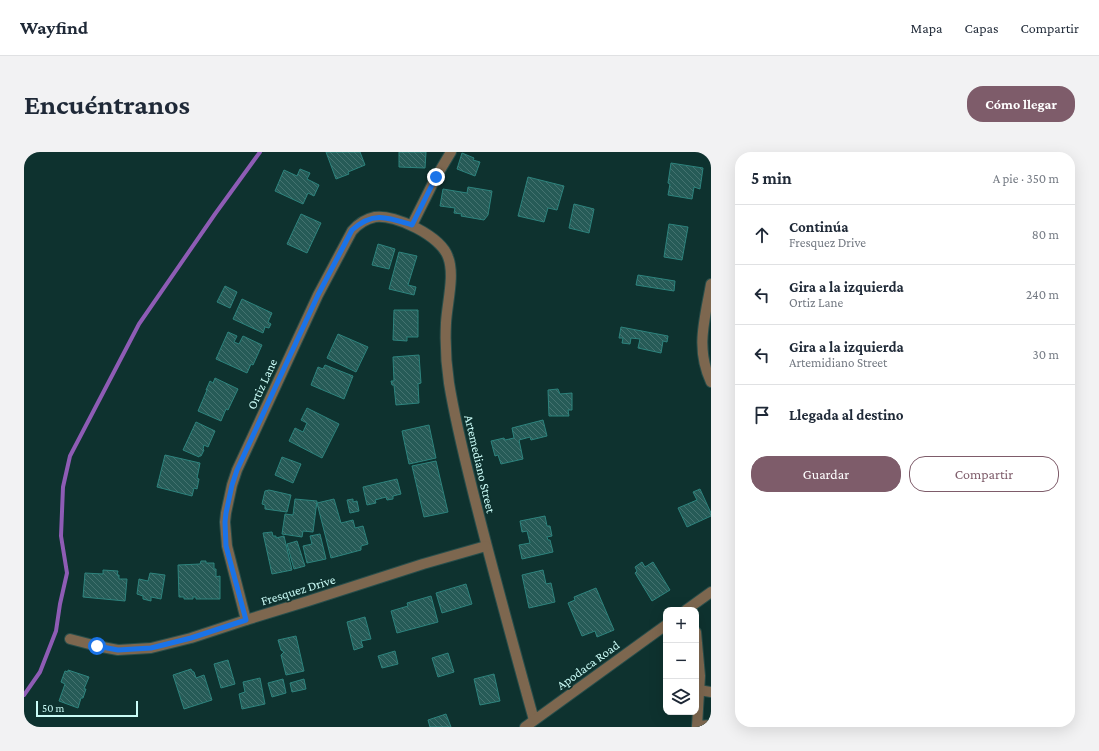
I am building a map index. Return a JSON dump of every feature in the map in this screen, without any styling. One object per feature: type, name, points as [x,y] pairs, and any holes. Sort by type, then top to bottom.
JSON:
[{"type":"street","points":[[412,225],[436,177],[451,152]]},
{"type":"street","name":"Ortiz Lane","points":[[246,620],[226,546],[226,513],[237,470],[318,295],[352,230],[368,219],[376,217],[382,217],[412,225]]},
{"type":"street","name":"Artemediano Street","points":[[412,225],[432,238],[444,249],[449,257],[450,282],[446,322],[446,362],[455,418],[486,546],[534,720]]},
{"type":"street","points":[[711,284],[702,333],[702,343],[703,362],[711,382]]},
{"type":"street","name":"Fresquez Drive","points":[[70,639],[118,650],[151,648],[191,638],[423,564],[486,546]]},
{"type":"street","points":[[692,607],[711,592]]},
{"type":"street","name":"Apodaca Road","points":[[525,727],[663,627]]},
{"type":"street","points":[[697,643],[700,676],[699,690],[711,692]]},
{"type":"street","points":[[698,715],[697,726],[711,725]]},
{"type":"building","points":[[326,152],[360,152],[365,165],[336,179]]},
{"type":"building","points":[[399,152],[426,152],[425,168],[399,167]]},
{"type":"building","points":[[462,153],[474,158],[473,160],[480,162],[475,176],[457,169]]},
{"type":"building","points":[[671,163],[703,168],[700,189],[694,187],[692,199],[668,195]]},
{"type":"building","points":[[300,169],[310,173],[307,179],[319,185],[314,196],[308,193],[303,204],[275,191],[284,170],[297,176]]},
{"type":"building","points":[[528,177],[564,186],[557,210],[548,208],[544,222],[518,216]]},
{"type":"building","points":[[468,187],[492,191],[488,215],[484,220],[461,216],[462,214],[454,213],[455,208],[440,206],[443,189],[467,193]]},
{"type":"building","points":[[574,204],[594,209],[589,233],[569,228]]},
{"type":"building","points":[[301,214],[321,223],[307,253],[287,244]]},
{"type":"building","points":[[669,224],[688,227],[682,260],[664,257]]},
{"type":"building","points":[[378,244],[395,249],[389,269],[372,265]]},
{"type":"building","points":[[399,252],[417,256],[408,285],[416,287],[414,295],[389,289]]},
{"type":"building","points":[[638,275],[675,281],[674,291],[636,285]]},
{"type":"building","points":[[225,286],[237,292],[230,308],[217,302]]},
{"type":"building","points":[[242,299],[272,313],[268,322],[271,324],[269,328],[265,327],[263,333],[233,319]]},
{"type":"building","points":[[394,310],[418,310],[418,337],[407,337],[407,341],[393,340]]},
{"type":"building","points":[[621,327],[668,336],[667,342],[663,341],[661,353],[638,348],[640,339],[631,338],[630,344],[622,343],[623,338],[619,338]]},
{"type":"building","points":[[228,332],[237,336],[234,342],[239,344],[243,336],[262,345],[253,365],[251,364],[247,373],[216,359]]},
{"type":"building","points":[[338,334],[368,347],[356,372],[327,358]]},
{"type":"building","points":[[419,355],[421,383],[418,384],[419,403],[396,405],[394,385],[392,385],[391,381],[394,381],[393,357]]},
{"type":"building","points":[[325,365],[353,376],[344,399],[311,385],[318,367],[323,369]]},
{"type":"building","points":[[215,378],[238,389],[228,410],[226,409],[221,421],[198,411],[210,381],[213,383]]},
{"type":"building","points":[[558,389],[560,394],[572,393],[572,410],[568,410],[569,416],[549,416],[548,390]]},
{"type":"building","points":[[307,408],[339,424],[322,458],[289,441],[295,428],[303,432],[307,423],[301,420]]},
{"type":"building","points":[[543,420],[547,436],[531,440],[530,437],[519,440],[523,459],[501,464],[498,455],[495,456],[491,441],[504,438],[505,440],[514,438],[512,428]]},
{"type":"building","points":[[196,422],[215,431],[208,447],[204,445],[204,450],[199,457],[183,450]]},
{"type":"building","points":[[429,425],[436,458],[409,464],[402,431]]},
{"type":"building","points":[[165,455],[200,463],[197,478],[199,479],[197,489],[194,488],[192,496],[157,487]]},
{"type":"building","points":[[282,457],[301,464],[293,483],[275,475]]},
{"type":"building","points":[[436,461],[448,512],[424,517],[412,466]]},
{"type":"building","points":[[397,479],[401,494],[393,496],[393,499],[387,500],[386,497],[375,500],[376,503],[367,505],[363,487]]},
{"type":"building","points":[[700,489],[711,516],[687,527],[678,508],[697,500],[693,492]]},
{"type":"building","points":[[269,490],[291,495],[287,512],[265,509],[265,505],[262,504],[265,491]]},
{"type":"building","points":[[295,499],[317,501],[313,532],[303,531],[302,537],[282,534],[285,514],[293,515]]},
{"type":"building","points":[[334,499],[341,523],[353,520],[355,528],[363,526],[368,544],[361,546],[361,550],[331,558],[317,503]]},
{"type":"building","points":[[353,499],[353,502],[357,501],[359,511],[350,513],[347,500]]},
{"type":"building","points":[[545,516],[547,526],[550,526],[552,536],[547,537],[548,540],[550,540],[553,552],[522,559],[519,545],[530,543],[527,531],[522,532],[520,521]]},
{"type":"building","points":[[272,532],[273,536],[276,536],[276,538],[284,536],[292,570],[272,574],[263,533]]},
{"type":"building","points":[[320,534],[326,559],[307,563],[303,546],[312,544],[310,536]]},
{"type":"building","points":[[297,541],[305,566],[294,569],[287,544]]},
{"type":"building","points":[[201,561],[206,561],[206,563],[214,563],[216,577],[220,576],[220,599],[196,599],[196,597],[193,597],[193,599],[184,599],[184,597],[179,597],[178,565],[200,564]]},
{"type":"building","points":[[642,562],[645,567],[653,562],[670,590],[652,601],[635,573],[637,571],[635,567]]},
{"type":"building","points":[[103,570],[118,571],[117,575],[119,575],[119,579],[127,579],[125,601],[83,597],[85,573],[103,574]]},
{"type":"building","points":[[543,570],[546,584],[551,583],[555,602],[529,608],[522,575]]},
{"type":"building","points":[[150,573],[165,575],[161,599],[151,597],[151,601],[143,599],[143,596],[137,594],[139,579],[148,581]]},
{"type":"building","points":[[466,584],[472,604],[442,613],[436,593]]},
{"type":"building","points":[[596,588],[614,630],[597,637],[595,631],[582,636],[568,603],[575,600],[574,597]]},
{"type":"building","points":[[431,596],[438,622],[397,633],[391,611],[408,606],[407,603]]},
{"type":"building","points":[[365,617],[371,639],[361,641],[363,647],[354,650],[347,622]]},
{"type":"building","points":[[296,636],[304,671],[286,675],[281,655],[284,652],[281,650],[278,640]]},
{"type":"building","points":[[395,651],[398,664],[382,668],[378,656]]},
{"type":"building","points":[[448,653],[454,672],[438,677],[432,658]]},
{"type":"building","points":[[228,660],[235,684],[221,688],[214,664]]},
{"type":"building","points":[[191,669],[196,678],[204,675],[212,700],[184,709],[173,675]]},
{"type":"building","points":[[68,670],[89,677],[84,689],[86,689],[83,698],[81,698],[78,708],[59,701],[65,684],[61,682],[65,671],[68,672]]},
{"type":"building","points":[[494,674],[500,701],[480,705],[474,679]]},
{"type":"building","points":[[260,678],[265,704],[242,709],[239,694],[245,692],[243,682]]},
{"type":"building","points":[[283,679],[286,693],[272,697],[268,683]]},
{"type":"building","points":[[304,679],[306,689],[292,692],[290,683]]},
{"type":"building","points":[[446,714],[451,727],[430,727],[428,720]]},
{"type":"waterway","points":[[24,695],[40,672],[56,631],[67,573],[61,536],[63,487],[70,456],[139,324],[260,152]]},
{"type":"route","points":[[97,646],[118,650],[151,648],[191,638],[246,620],[226,546],[226,513],[237,470],[318,295],[352,230],[368,219],[376,217],[382,217],[412,225],[436,177]]}]
